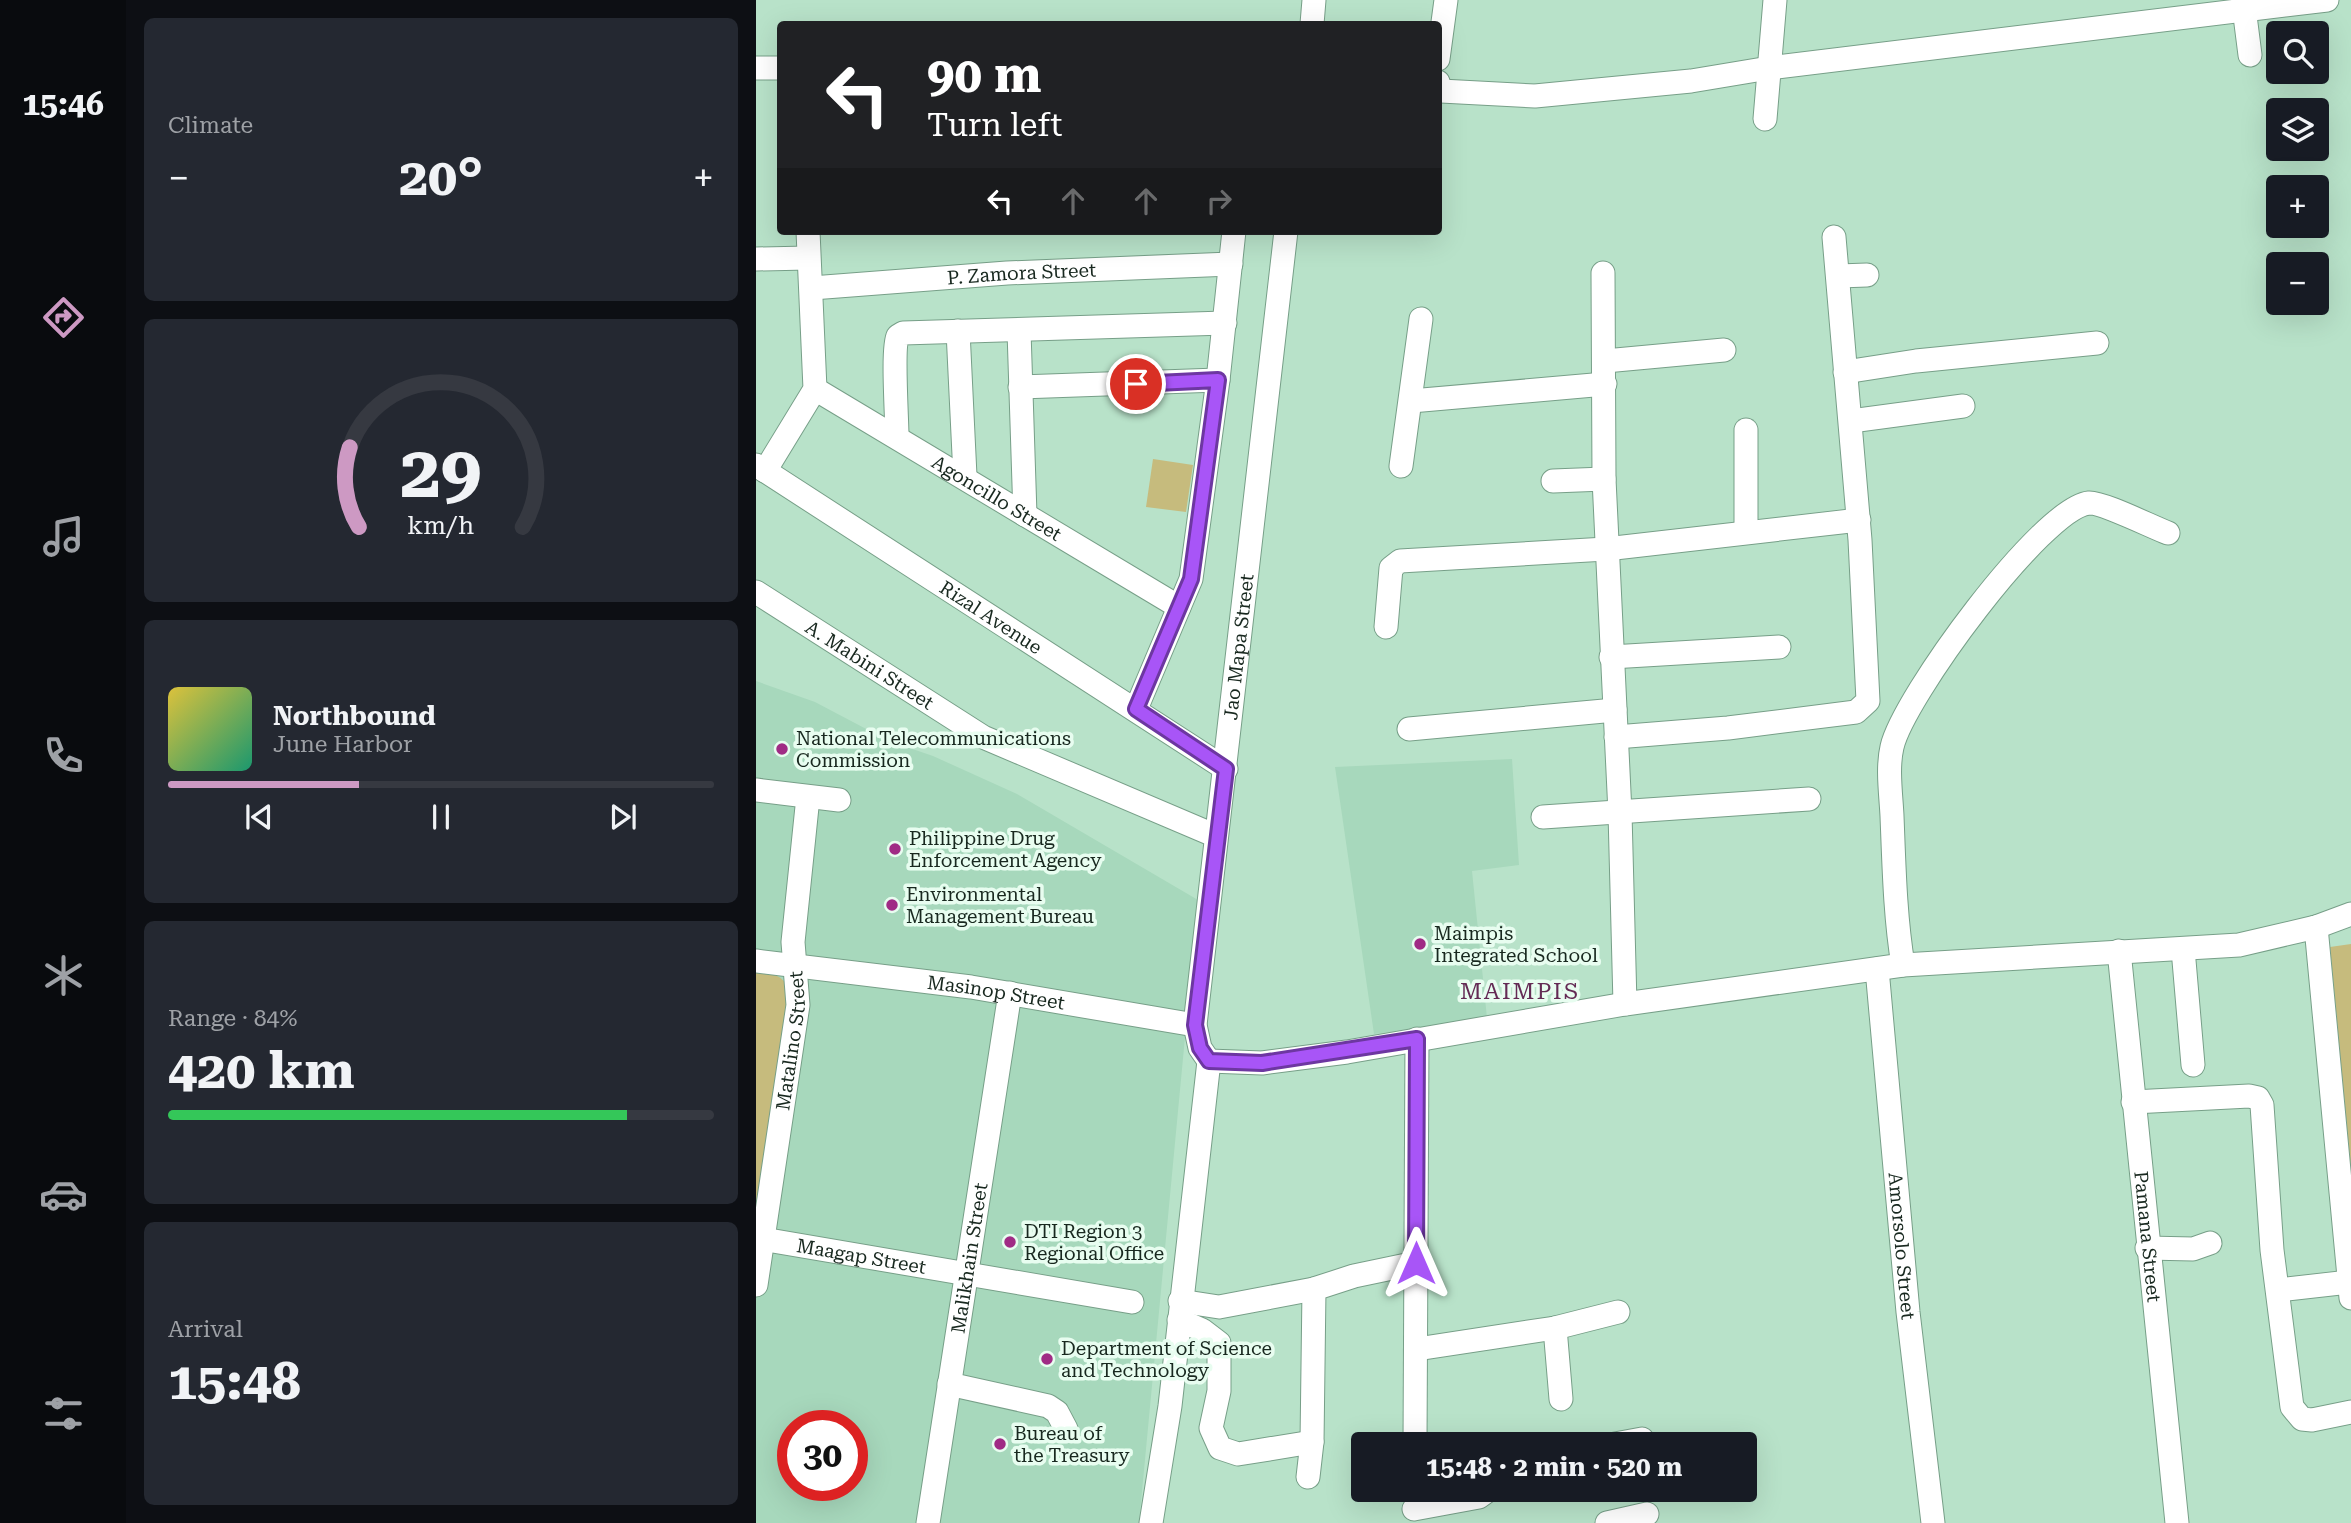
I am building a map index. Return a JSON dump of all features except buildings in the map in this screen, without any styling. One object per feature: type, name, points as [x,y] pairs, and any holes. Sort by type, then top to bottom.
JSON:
[{"type":"street","points":[[1312,21],[1314,0]]},
{"type":"street","points":[[1442,30],[1446,0]]},
{"type":"street","points":[[1765,119],[1775,0]]},
{"type":"street","points":[[1442,93],[1535,96],[1692,81],[1769,68],[2244,6],[2327,0]]},
{"type":"street","points":[[2244,6],[2250,55]]},
{"type":"street","points":[[756,68],[777,68]]},
{"type":"street","points":[[761,468],[816,389],[808,235]]},
{"type":"street","points":[[1136,709],[1191,579],[1218,380],[1234,235]]},
{"type":"street","name":"Jao Mapa Street","points":[[1209,1061],[1200,1048],[1195,1025],[1286,235]]},
{"type":"street","points":[[1616,737],[1728,729],[1861,710],[1870,694],[1851,421],[1834,237]]},
{"type":"street","points":[[756,259],[807,258]]},
{"type":"street","name":"P. Zamora Street","points":[[812,288],[1007,272],[1231,264]]},
{"type":"street","points":[[1604,273],[1606,549],[1620,813],[1625,1004]]},
{"type":"street","points":[[1839,276],[1867,275]]},
{"type":"street","points":[[1401,466],[1420,319]]},
{"type":"street","points":[[897,437],[895,339],[911,331],[1019,331],[1225,323]]},
{"type":"street","points":[[958,331],[965,476]]},
{"type":"street","points":[[1019,331],[1025,515]]},
{"type":"street","points":[[1845,372],[1916,361],[2097,342]]},
{"type":"street","points":[[1411,401],[1605,372],[1724,350]]},
{"type":"street","points":[[1020,387],[1081,387],[1218,380]]},
{"type":"street","name":"Agoncillo Street","points":[[816,389],[965,476],[1179,607]]},
{"type":"street","points":[[1851,421],[1963,406]]},
{"type":"street","points":[[1746,429],[1746,531]]},
{"type":"street","name":"Rizal Avenue","points":[[761,468],[1226,769]]},
{"type":"street","points":[[1553,481],[1604,479]]},
{"type":"street","points":[[1903,965],[1894,854],[1891,748],[1902,719],[1932,668],[1964,624],[2053,522],[2078,506],[2092,502],[2106,506],[2168,533]]},
{"type":"street","points":[[1386,627],[1391,568],[1400,561],[1606,549],[1858,520]]},
{"type":"street","name":"A. Mabini Street","points":[[756,592],[983,737],[1216,836]]},
{"type":"street","points":[[1611,657],[1779,647]]},
{"type":"street","points":[[1409,729],[1615,710]]},
{"type":"street","points":[[756,790],[839,800]]},
{"type":"street","name":"Matalino Street","points":[[756,1285],[760,1240],[798,1005],[793,942],[808,797]]},
{"type":"street","points":[[1542,817],[1809,799]]},
{"type":"street","points":[[1151,1523],[1170,1406],[1209,1061],[1262,1063],[1625,1004],[1903,965],[1963,964],[2119,951],[2239,945],[2316,926],[2351,914]]},
{"type":"street","points":[[2278,1290],[2350,1290],[2316,926]]},
{"type":"street","points":[[2183,949],[2193,1065]]},
{"type":"street","name":"Pamana Street","points":[[2119,951],[2147,1248],[2177,1523]]},
{"type":"street","name":"Masinop Street","points":[[756,961],[1010,993],[1195,1025]]},
{"type":"street","name":"Amorsolo Street","points":[[1877,969],[1908,1312],[1933,1523]]},
{"type":"street","name":"Malikhain Street","points":[[928,1523],[1010,993]]},
{"type":"street","points":[[1415,1432],[1417,1039]]},
{"type":"street","points":[[2133,1102],[2249,1096],[2258,1098],[2262,1105],[2265,1131],[2278,1290],[2292,1407],[2297,1415],[2312,1420],[2351,1412]]},
{"type":"street","name":"Maagap Street","points":[[760,1240],[1132,1302]]},
{"type":"street","points":[[2147,1248],[2175,1250],[2210,1243]]},
{"type":"street","points":[[1179,1311],[1219,1307],[1314,1289],[1354,1276],[1416,1263]]},
{"type":"street","points":[[1308,1477],[1312,1442],[1314,1289]]},
{"type":"street","points":[[1179,1311],[1219,1343],[1219,1391],[1211,1428],[1220,1448],[1238,1454],[1312,1442]]},
{"type":"street","points":[[1417,1349],[1555,1328],[1618,1312]]},
{"type":"street","points":[[1555,1328],[1561,1399]]},
{"type":"street","points":[[949,1384],[1048,1406],[1057,1412],[1066,1429]]},
{"type":"street","points":[[1414,1507],[1446,1502]]},
{"type":"street","points":[[1607,1523],[1647,1514]]},
{"type":"shaded area","points":[[1153,459],[1193,465],[1186,512],[1146,507]]},
{"type":"shaded area","points":[[756,681],[815,702],[889,741],[933,756],[1017,794],[1198,900],[1139,1523],[756,1523]]},
{"type":"shaded area","name":"Maimpis Integrated School","points":[[1512,759],[1519,865],[1472,871],[1487,1018],[1374,1034],[1335,767]]},
{"type":"shaded area","points":[[2351,944],[2351,1171],[2330,947]]},
{"type":"shaded area","points":[[756,969],[777,976],[792,992],[762,1184],[756,1201]]},
{"type":"place","name":"National Telecommunications Commission","points":[[782,749]]},
{"type":"place","name":"Philippine Drug Enforcement Agency","points":[[895,849]]},
{"type":"place","name":"Environmental Management Bureau","points":[[892,905]]},
{"type":"place","name":"Maimpis Integrated School","points":[[1420,944]]},
{"type":"place","name":"DTI Region 3 Regional Office","points":[[1010,1242]]},
{"type":"place","name":"Department of Science and Technology","points":[[1047,1359]]},
{"type":"place","name":"Bureau of the Treasury","points":[[1000,1444]]},
{"type":"district","name":"MAIMPIS","points":[[1520,991]]},
{"type":"route","points":[[1136,384],[1218,380],[1191,579],[1136,709],[1226,769],[1195,1025],[1200,1048],[1209,1061],[1262,1063],[1347,1052],[1417,1039],[1416,1263]]}]
